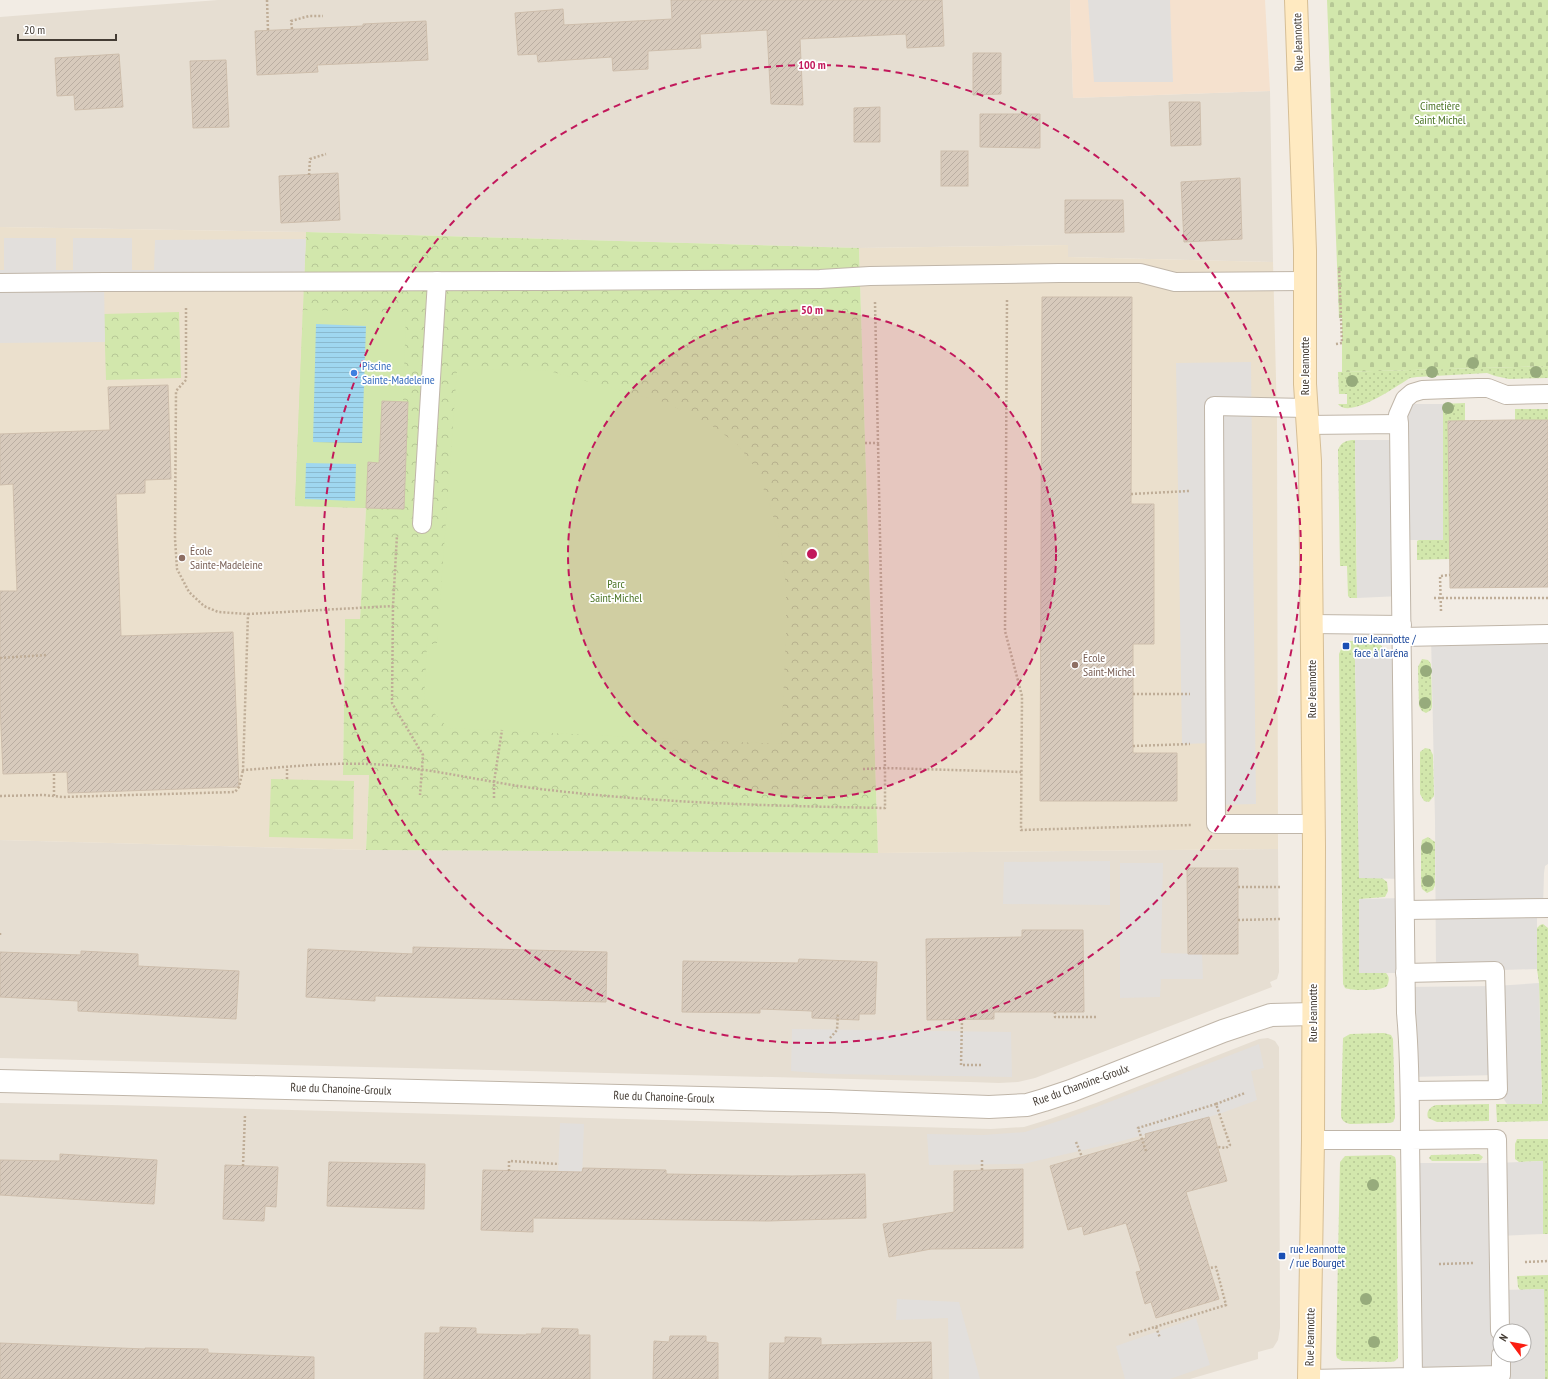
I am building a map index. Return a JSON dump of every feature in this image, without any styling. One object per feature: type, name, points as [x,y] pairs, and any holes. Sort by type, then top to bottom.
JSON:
[{"type":"main road","name":"Rue Jeannotte","points":[[1296,0],[1305,236],[1305,384],[1310,461],[1313,824],[1313,1140],[1309,1379]]},
{"type":"street","name":"Rue du Chanoine-Groulx","points":[[0,1080],[815,1101],[989,1107],[1027,1105],[1044,1100],[1071,1091],[1223,1031],[1271,1015],[1313,1014]]},
{"type":"street","points":[[1303,1379],[1309,1379]]},
{"type":"lane","points":[[0,283],[820,279],[870,276],[1059,273],[1140,273],[1175,282],[1305,281]]},
{"type":"lane","points":[[422,524],[437,281]]},
{"type":"lane","points":[[1413,1377],[1410,1091],[1409,1042],[1406,1013],[1398,415],[1405,399],[1412,393],[1422,390],[1488,388],[1506,395],[1548,394]]},
{"type":"lane","points":[[1313,824],[1216,824],[1214,406],[1398,424]]},
{"type":"lane","points":[[1311,624],[1402,631],[1548,634]]},
{"type":"lane","points":[[1405,910],[1548,908]]},
{"type":"lane","points":[[1406,973],[1495,971],[1498,1090],[1410,1091]]},
{"type":"lane","points":[[1313,1140],[1497,1139],[1500,1323]]},
{"type":"lane","points":[[1309,1379],[1501,1375],[1501,1363]]},
{"type":"path","points":[[267,0],[268,31]]},
{"type":"path","points":[[292,30],[291,21],[309,16],[323,16]]},
{"type":"path","points":[[309,175],[310,159],[326,154]]},
{"type":"path","points":[[1336,344],[1342,343],[1339,268]]},
{"type":"path","points":[[1007,295],[1005,631],[1022,696],[1021,830],[1198,825]]},
{"type":"path","points":[[243,770],[343,763],[385,765],[548,790],[652,799],[739,804],[885,808],[875,296]]},
{"type":"path","points":[[186,314],[186,380],[176,391],[175,539],[177,569],[189,592],[204,606],[218,612],[248,614],[393,606]]},
{"type":"path","points":[[181,378],[186,380]]},
{"type":"path","points":[[865,442],[878,443]]},
{"type":"path","points":[[1131,494],[1178,491]]},
{"type":"path","points":[[398,532],[393,606],[392,703],[422,754],[420,795]]},
{"type":"path","points":[[1441,615],[1440,576],[1450,575]]},
{"type":"path","points":[[1434,598],[1548,598]]},
{"type":"path","points":[[0,796],[235,792],[239,787],[243,770],[248,614]]},
{"type":"path","points":[[0,658],[46,655]]},
{"type":"path","points":[[1133,694],[1181,694]]},
{"type":"path","points":[[494,798],[494,782],[502,730]]},
{"type":"path","points":[[1133,746],[1182,744]]},
{"type":"path","points":[[287,767],[287,779]]},
{"type":"path","points":[[862,769],[885,768],[1021,772]]},
{"type":"path","points":[[54,772],[54,796]]},
{"type":"path","points":[[1238,887],[1281,886]]},
{"type":"path","points":[[1238,920],[1281,919]]},
{"type":"path","points":[[1055,1012],[1055,1017],[1098,1017]]},
{"type":"path","points":[[830,1038],[837,1030],[838,1013]]},
{"type":"path","points":[[962,1019],[961,1065],[982,1065]]},
{"type":"path","points":[[1146,1152],[1138,1128],[1216,1104],[1245,1093]]},
{"type":"path","points":[[1216,1104],[1230,1145],[1226,1148],[1218,1147]]},
{"type":"path","points":[[243,1166],[246,1108]]},
{"type":"path","points":[[1076,1142],[1082,1157]]},
{"type":"path","points":[[982,1160],[982,1170]]},
{"type":"path","points":[[509,1171],[509,1161],[559,1164]]},
{"type":"path","points":[[1412,1265],[1548,1261]]},
{"type":"path","points":[[1129,1335],[1226,1305],[1216,1267],[1209,1268]]},
{"type":"path","points":[[1156,1327],[1160,1338]]},
{"type":"shaded area","points":[[218,0],[1070,0],[1073,98],[1270,91],[1273,262],[1068,257],[1068,245],[859,248],[306,232],[0,227],[0,17]]},
{"type":"shaded area","points":[[1070,0],[1265,0],[1270,91],[1073,98]]},
{"type":"shaded area","points":[[1088,0],[1170,0],[1173,82],[1094,82]]},
{"type":"shaded area","name":"École Sainte-Madeleine","points":[[0,227],[306,232],[296,506],[366,508],[360,620],[345,619],[343,775],[369,775],[366,850],[0,840]]},
{"type":"shaded area","points":[[4,238],[56,238],[56,270],[73,270],[73,238],[132,238],[132,270],[154,270],[155,240],[306,239],[304,281],[104,282],[105,342],[0,343],[0,270],[4,270]]},
{"type":"shaded area","name":"École Saint-Michel","points":[[1068,245],[1068,257],[1273,262],[1277,418],[1278,849],[878,853],[859,248]]},
{"type":"shaded area","points":[[1251,362],[1256,804],[1216,805],[1215,743],[1182,744],[1176,363]]},
{"type":"shaded area","points":[[1403,404],[1443,404],[1443,540],[1401,540],[1401,596],[1357,598],[1355,440],[1398,440]]},
{"type":"shaded area","points":[[1548,634],[1548,864],[1545,866],[1544,873],[1543,908],[1537,908],[1537,969],[1436,972],[1435,820],[1431,636]]},
{"type":"shaded area","points":[[1402,657],[1405,879],[1359,878],[1355,658]]},
{"type":"shaded area","points":[[0,840],[366,850],[878,853],[1278,849],[1279,972],[1277,979],[1270,982],[1272,987],[1035,1078],[1018,1082],[999,1083],[0,1058]]},
{"type":"shaded area","points":[[1110,861],[1110,905],[1003,904],[1004,862]]},
{"type":"shaded area","points":[[1120,863],[1163,863],[1161,953],[1202,954],[1203,979],[1161,979],[1160,997],[1120,998]]},
{"type":"shaded area","points":[[1405,898],[1405,973],[1359,973],[1359,899]]},
{"type":"shaded area","points":[[1539,983],[1542,1104],[1507,1104],[1498,1090],[1497,1075],[1410,1077],[1405,987],[1495,986]]},
{"type":"shaded area","points":[[792,1029],[1011,1032],[1012,1077],[830,1074],[791,1071]]},
{"type":"shaded area","points":[[1268,1038],[1275,1041],[1279,1047],[1280,1328],[1278,1340],[1273,1348],[1258,1352],[1258,1359],[1190,1379],[0,1379],[0,1103],[991,1129],[1024,1127],[1050,1119],[1096,1103],[1259,1039]]},
{"type":"shaded area","points":[[1259,1044],[1264,1068],[1251,1071],[1257,1100],[1219,1114],[1118,1142],[1023,1164],[929,1165],[927,1134],[983,1135],[1025,1132],[1068,1118]]},
{"type":"shaded area","points":[[560,1123],[584,1124],[581,1210],[557,1200]]},
{"type":"shaded area","points":[[1543,1161],[1543,1234],[1499,1236],[1500,1290],[1544,1289],[1545,1379],[1375,1379],[1413,1377],[1410,1163],[1497,1163]]},
{"type":"shaded area","points":[[897,1299],[959,1302],[980,1379],[949,1379],[948,1318],[896,1320]]},
{"type":"shaded area","points":[[1196,1318],[1210,1365],[1170,1379],[1125,1379],[1116,1346]]},
{"type":"green space","name":"Cimetière Saint Michel","points":[[1327,0],[1548,0],[1548,366],[1342,372],[1342,318],[1339,318]]},
{"type":"green space","name":"Parc Saint-Michel","points":[[306,232],[859,248],[878,853],[366,850],[369,775],[343,775],[345,619],[360,619],[366,508],[295,506]]},
{"type":"green space","points":[[303,310],[406,312],[403,402],[408,402],[404,509],[295,506]]},
{"type":"green space","points":[[179,312],[181,378],[106,380],[104,314]]},
{"type":"green space","points":[[1548,366],[1548,378],[1509,379],[1487,373],[1410,378],[1385,394],[1363,405],[1353,408],[1344,408],[1338,404],[1347,404],[1347,394],[1339,394],[1338,372]]},
{"type":"green space","points":[[489,369],[549,371],[667,403],[711,425],[737,444],[754,466],[769,502],[780,540],[786,586],[786,634],[781,744],[448,728],[424,702],[427,644],[437,644],[457,370]]},
{"type":"green space","points":[[1465,403],[1465,421],[1448,421],[1450,559],[1417,560],[1417,541],[1443,539],[1443,404]]},
{"type":"green space","points":[[1515,409],[1548,409],[1548,420],[1515,420]]},
{"type":"green space","points":[[1355,440],[1357,598],[1350,598],[1348,596],[1347,566],[1340,566],[1338,450],[1345,442]]},
{"type":"green space","points":[[1349,641],[1377,641],[1382,646],[1384,652],[1383,657],[1355,658],[1360,878],[1382,878],[1387,882],[1388,891],[1385,897],[1360,899],[1359,973],[1386,973],[1389,978],[1387,986],[1373,990],[1349,989],[1345,988],[1343,984],[1339,654],[1343,644]]},
{"type":"green space","points":[[1422,659],[1428,660],[1431,664],[1432,707],[1431,710],[1426,713],[1422,711],[1419,706],[1418,667]]},
{"type":"green space","points":[[1425,748],[1430,749],[1433,755],[1434,796],[1429,802],[1424,801],[1420,794],[1420,752]]},
{"type":"green space","points":[[271,779],[354,781],[353,839],[269,837]]},
{"type":"green space","points":[[1428,837],[1435,842],[1435,885],[1433,890],[1427,893],[1422,889],[1421,885],[1421,847],[1422,840]]},
{"type":"green space","points":[[1543,924],[1548,928],[1548,1121],[1497,1122],[1496,1104],[1542,1104],[1537,928]]},
{"type":"green space","points":[[1384,1033],[1391,1035],[1393,1039],[1395,1118],[1393,1122],[1390,1123],[1347,1123],[1341,1116],[1343,1038],[1350,1034]]},
{"type":"green space","points":[[1489,1104],[1489,1121],[1437,1122],[1428,1118],[1427,1116],[1430,1108],[1436,1105]]},
{"type":"green space","points":[[1517,1139],[1548,1139],[1548,1234],[1543,1234],[1543,1161],[1519,1162],[1515,1159],[1515,1144]]},
{"type":"green space","points":[[1479,1154],[1483,1157],[1479,1161],[1432,1161],[1429,1158],[1431,1155]]},
{"type":"green space","points":[[1391,1155],[1395,1157],[1396,1161],[1398,1358],[1391,1362],[1342,1361],[1337,1358],[1336,1354],[1340,1162],[1345,1156]]},
{"type":"green space","points":[[1548,1275],[1548,1379],[1545,1379],[1544,1289],[1520,1290],[1518,1287],[1517,1276]]},
{"type":"water","points":[[316,324],[366,326],[362,443],[313,442]]},
{"type":"water","points":[[306,463],[356,464],[355,501],[305,499]]},
{"type":"building","points":[[671,0],[942,0],[944,46],[907,48],[906,34],[800,39],[803,105],[771,104],[767,30],[700,34],[701,48],[648,51],[648,69],[613,71],[612,57],[538,62],[537,54],[518,55],[515,13],[563,9],[564,25],[672,19]]},
{"type":"building","points":[[426,21],[428,60],[317,65],[318,72],[257,75],[255,31],[363,26],[363,24]]},
{"type":"building","points":[[973,53],[1001,53],[1001,94],[973,95]]},
{"type":"building","points":[[119,54],[123,107],[75,110],[74,95],[57,96],[55,58]]},
{"type":"building","points":[[226,60],[229,127],[193,128],[190,61]]},
{"type":"building","points":[[1169,102],[1200,102],[1201,145],[1171,146]]},
{"type":"building","points":[[880,107],[880,142],[854,142],[854,108]]},
{"type":"building","points":[[980,114],[1040,114],[1040,148],[980,147]]},
{"type":"building","points":[[941,151],[968,151],[968,186],[941,186]]},
{"type":"building","points":[[338,173],[340,220],[281,223],[279,176]]},
{"type":"building","points":[[1240,178],[1242,239],[1184,242],[1181,182]]},
{"type":"building","points":[[1065,200],[1123,200],[1124,232],[1065,233]]},
{"type":"building","points":[[1042,297],[1132,297],[1131,504],[1154,504],[1154,644],[1133,644],[1133,753],[1177,753],[1177,801],[1040,801]]},
{"type":"building","points":[[168,385],[171,479],[145,480],[145,493],[116,494],[121,636],[233,632],[239,787],[68,793],[67,772],[3,774],[0,704],[0,591],[17,591],[13,484],[0,485],[0,434],[110,430],[108,387]]},
{"type":"building","points":[[382,401],[408,402],[404,509],[366,508],[368,462],[379,463]]},
{"type":"building","points":[[1548,420],[1548,587],[1450,588],[1448,421]]},
{"type":"building","points":[[1187,868],[1238,868],[1238,954],[1188,954]]},
{"type":"building","points":[[1022,930],[1083,930],[1084,1012],[994,1012],[994,1019],[927,1020],[926,939],[1022,937]]},
{"type":"building","points":[[413,947],[607,952],[606,1002],[375,996],[375,1001],[306,997],[308,949],[413,954]]},
{"type":"building","points":[[81,951],[138,954],[138,966],[239,971],[236,1019],[78,1011],[78,1001],[0,997],[0,952],[81,955]]},
{"type":"building","points":[[799,959],[877,962],[875,1014],[859,1014],[859,1020],[812,1018],[812,1011],[760,1009],[760,1013],[682,1012],[683,961],[798,963]]},
{"type":"building","points":[[1209,1117],[1227,1181],[1186,1192],[1219,1299],[1156,1318],[1151,1302],[1145,1304],[1136,1272],[1141,1271],[1126,1223],[1084,1235],[1082,1226],[1068,1230],[1050,1166],[1146,1138],[1145,1134]]},
{"type":"building","points":[[60,1154],[157,1160],[154,1204],[0,1195],[0,1160],[60,1161]]},
{"type":"building","points":[[329,1162],[425,1164],[424,1209],[327,1206]]},
{"type":"building","points":[[225,1165],[278,1167],[276,1207],[265,1206],[264,1221],[223,1219]]},
{"type":"building","points":[[583,1168],[666,1170],[666,1174],[792,1176],[865,1174],[866,1218],[768,1221],[533,1218],[533,1232],[481,1230],[483,1170],[582,1172]]},
{"type":"building","points":[[1023,1169],[1023,1248],[931,1249],[889,1257],[883,1224],[954,1212],[954,1171]]},
{"type":"building","points":[[440,1327],[476,1328],[476,1334],[526,1335],[541,1334],[542,1328],[578,1329],[578,1335],[590,1335],[590,1379],[424,1379],[425,1333],[440,1333]]},
{"type":"building","points":[[670,1336],[706,1336],[706,1342],[718,1343],[718,1379],[653,1379],[654,1341],[669,1342]]},
{"type":"building","points":[[785,1337],[821,1338],[821,1345],[931,1342],[932,1379],[769,1379],[770,1343],[785,1343]]},
{"type":"building","points":[[0,1343],[145,1349],[208,1349],[208,1353],[314,1357],[314,1379],[0,1379]]},
{"type":"place","name":"Piscine Sainte-Madeleine","points":[[354,373]]},
{"type":"place","name":"École Sainte-Madeleine","points":[[182,558]]},
{"type":"place","name":"rue Jeannotte / face à l'aréna","points":[[1346,646]]},
{"type":"place","name":"École Saint-Michel","points":[[1075,665]]},
{"type":"place","name":"rue Jeannotte / rue Bourget","points":[[1282,1256]]}]
